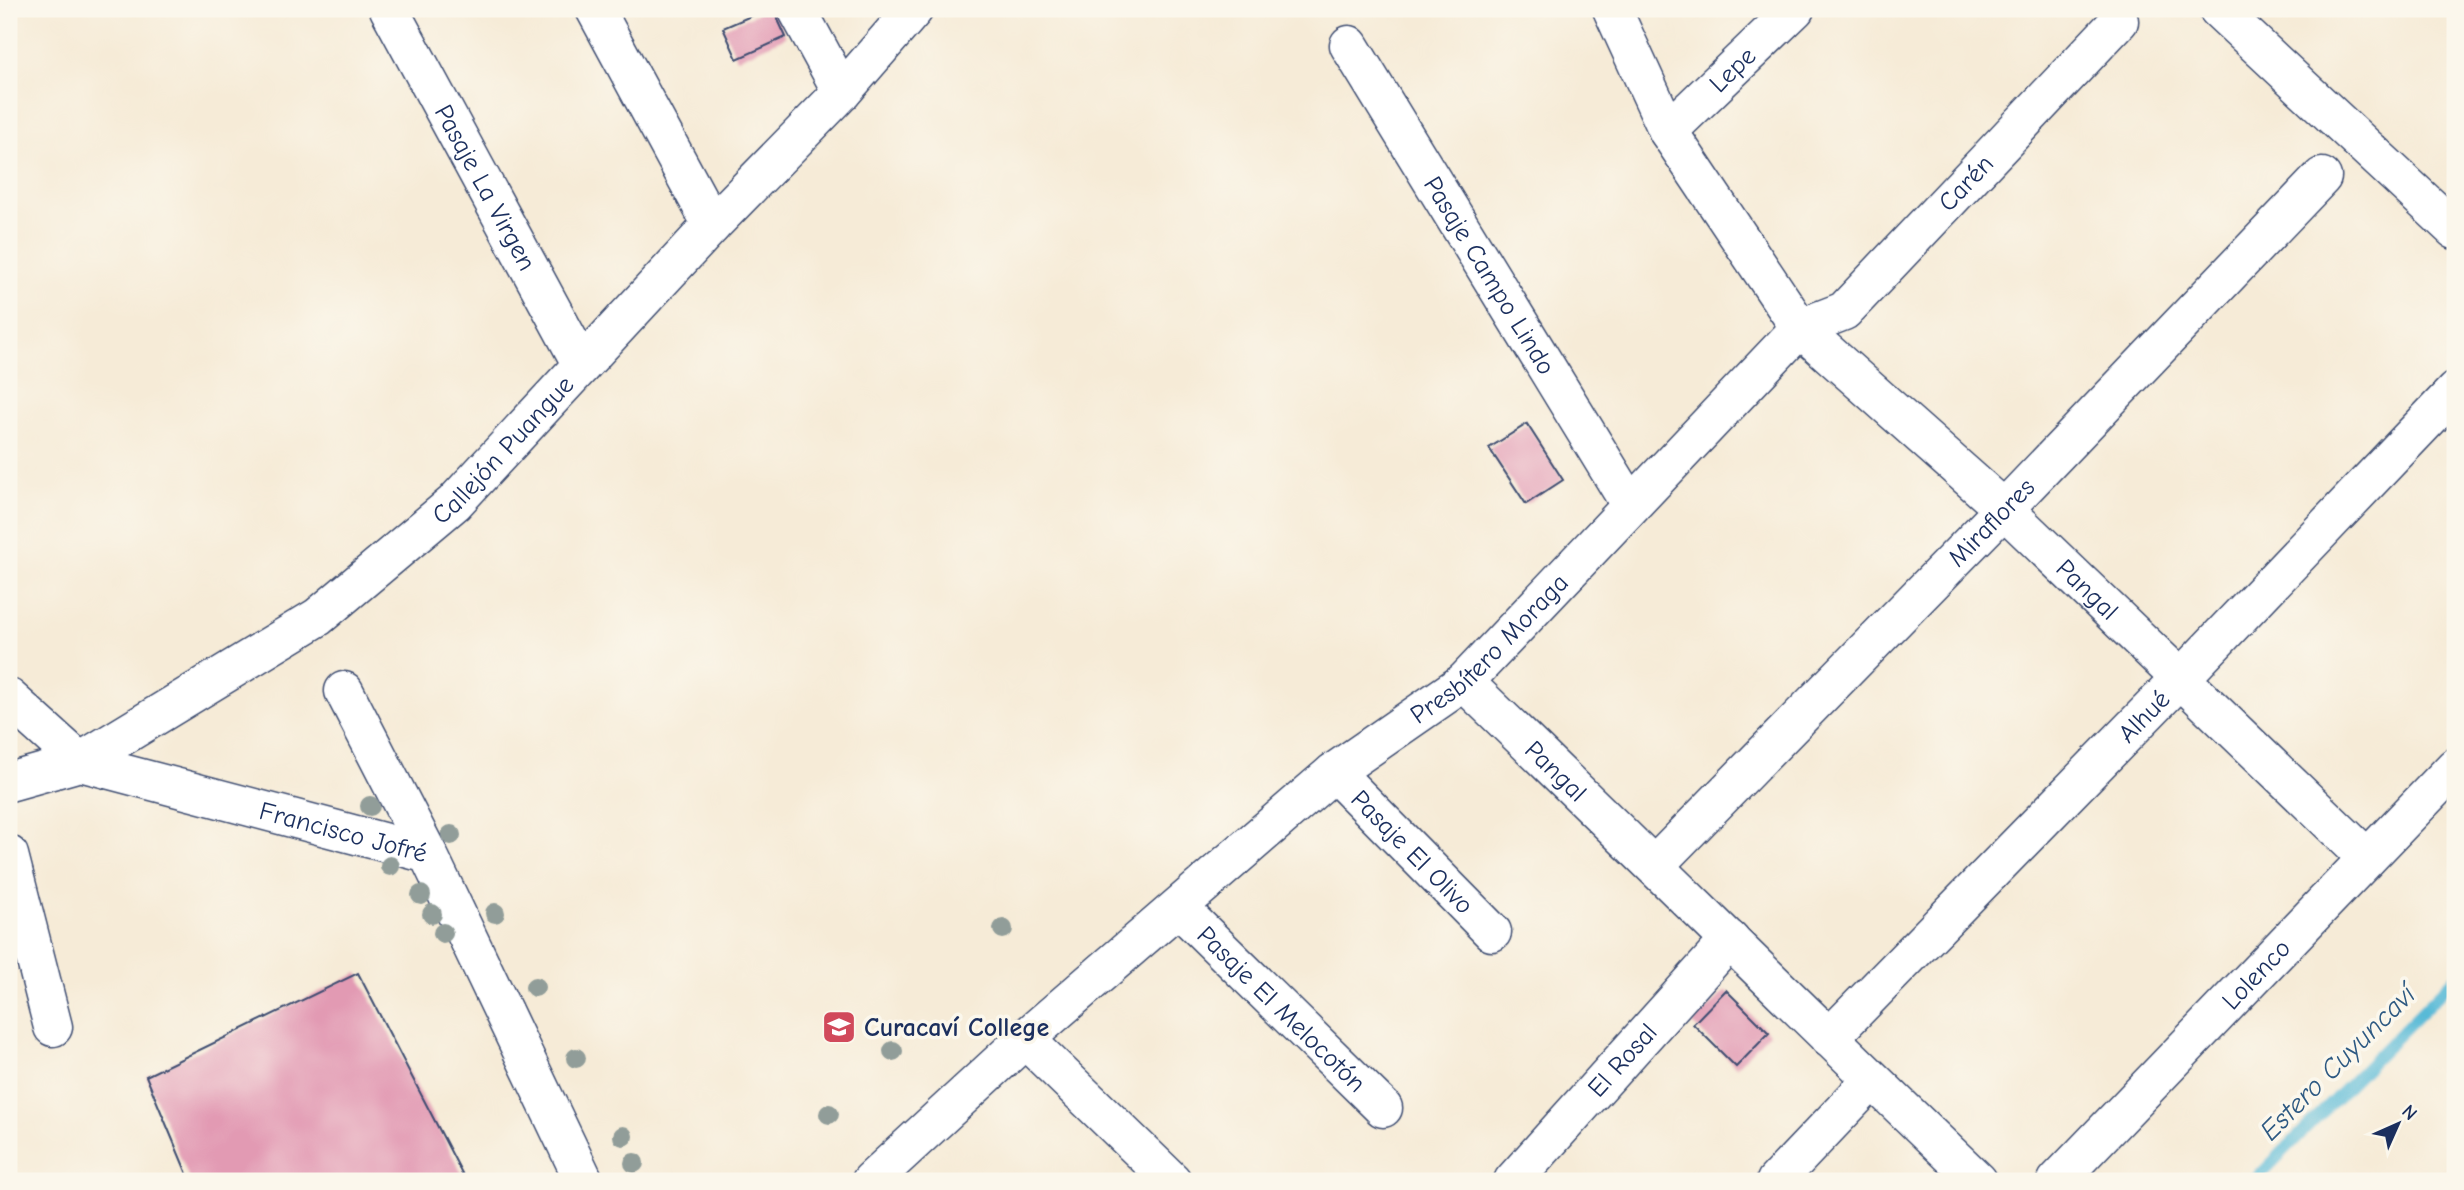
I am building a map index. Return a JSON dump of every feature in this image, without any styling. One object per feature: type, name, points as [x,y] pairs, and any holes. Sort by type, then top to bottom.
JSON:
[{"type":"street","name":"Pasaje La Virgen","points":[[389,9],[582,365]]},
{"type":"street","points":[[595,9],[712,225]]},
{"type":"street","points":[[797,9],[842,92]]},
{"type":"street","name":"Callejón Puangue","points":[[9,782],[80,762],[318,617],[454,503],[712,225],[842,92],[914,9]]},
{"type":"street","points":[[1612,9],[1668,131],[1800,328]]},
{"type":"street","name":"Lepe","points":[[1668,131],[1795,9]]},
{"type":"street","points":[[2220,9],[2455,230]]},
{"type":"street","name":"Carén","points":[[1800,328],[1844,311],[2119,21]]},
{"type":"street","name":"Pasaje Campo Lindo","points":[[1349,46],[1630,505]]},
{"type":"street","name":"Miraflores","points":[[1656,865],[2004,509],[2322,177]]},
{"type":"street","name":"Presbítero Moraga","points":[[879,1179],[1025,1040],[1334,772],[1464,682],[1800,328]]},
{"type":"street","name":"Pangal","points":[[1800,328],[2004,509],[2367,858]]},
{"type":"street","name":"Alhué","points":[[1829,1038],[2180,679],[2455,391]]},
{"type":"street","name":"Pangal","points":[[1464,682],[1656,865],[1829,1038],[1978,1181]]},
{"type":"street","points":[[344,691],[428,854]]},
{"type":"street","name":"Francisco Jofré","points":[[9,698],[80,762],[428,854],[584,1181]]},
{"type":"street","name":"Lolenco","points":[[2057,1181],[2455,767]]},
{"type":"street","name":"Pasaje El Olivo","points":[[1334,772],[1492,932]]},
{"type":"street","points":[[9,855],[53,1027]]},
{"type":"street","name":"Pasaje El Melocotón","points":[[1179,908],[1383,1108]]},
{"type":"street","name":"El Rosal","points":[[1513,1181],[1730,940]]},
{"type":"street","points":[[1025,1040],[1172,1181]]},
{"type":"street","points":[[1776,1181],[1872,1080]]},
{"type":"building","points":[[767,9],[773,9],[786,37],[737,59],[723,28]]},
{"type":"building","points":[[1527,424],[1563,480],[1526,504],[1489,448]]},
{"type":"building","points":[[358,973],[466,1181],[190,1181],[146,1076]]},
{"type":"building","points":[[1726,990],[1769,1033],[1736,1067],[1693,1024]]},
{"type":"waterway","name":"Estero Cuyuncaví","points":[[2254,1181],[2455,978]]},
{"type":"place","name":"Curacaví College","points":[[839,1027]]}]
